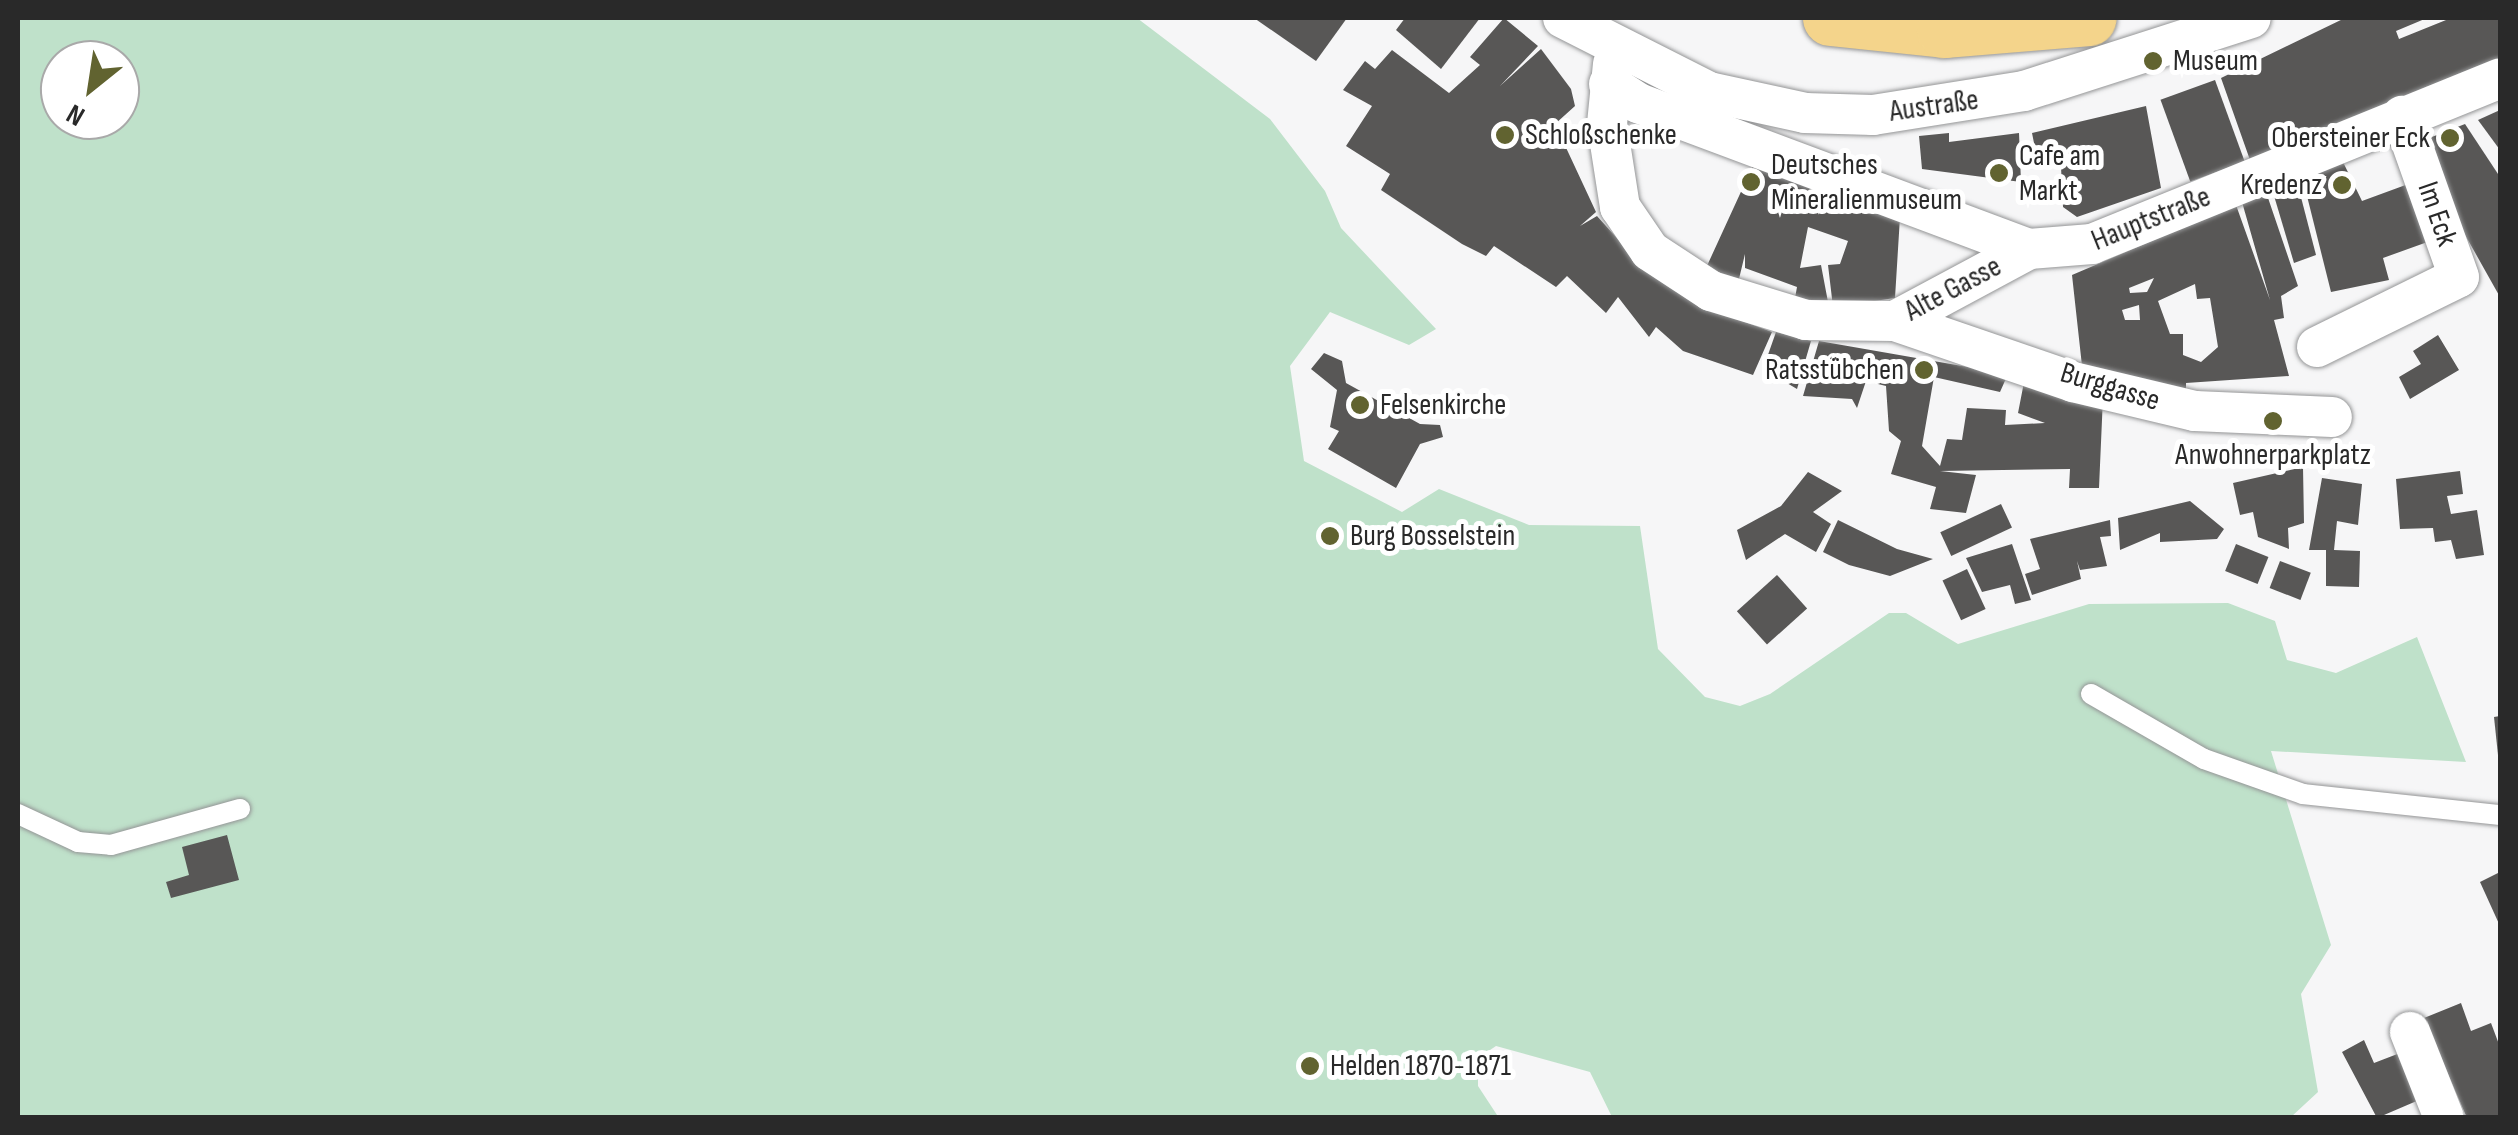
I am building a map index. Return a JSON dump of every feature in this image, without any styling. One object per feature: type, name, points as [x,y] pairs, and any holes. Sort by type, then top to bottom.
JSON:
[{"type":"main road","points":[[1830,18],[1944,30],[2090,18]]},
{"type":"street","name":"Hauptstraße","points":[[1564,18],[1613,67],[1638,104],[2029,249],[2092,244],[2500,78]]},
{"type":"street","name":"Austraße","points":[[1613,67],[1753,104],[1873,115],[2024,91],[2251,18]]},
{"type":"street","name":"Alte Gasse","points":[[1613,67],[1612,174],[1620,207],[1650,251],[1711,291],[1774,314],[1895,321],[2029,249]]},
{"type":"street","name":"Im Eck","points":[[2317,347],[2459,277],[2402,116]]},
{"type":"street","name":"Burggasse","points":[[1895,321],[2073,382],[2195,411],[2332,417]]},
{"type":"street","points":[[2410,1032],[2444,1118]]},
{"type":"lane","points":[[2091,694],[2204,758],[2303,794],[2500,815]]},
{"type":"lane","points":[[18,814],[78,842],[110,845],[240,809]]},
{"type":"green space","points":[[18,18],[1137,18],[1270,119],[1325,191],[1341,228],[1436,329],[1409,345],[1330,312],[1290,366],[1304,461],[1402,512],[1439,489],[1529,525],[1640,526],[1658,649],[1705,697],[1740,706],[1770,694],[1889,613],[1906,613],[1958,644],[2089,604],[2228,603],[2275,621],[2287,660],[2336,673],[2417,637],[2466,762],[2271,751],[2331,945],[2301,994],[2318,1092],[2291,1117],[1612,1117],[1590,1072],[1496,1046],[1478,1058],[1478,1086],[1499,1118],[18,1117]]},
{"type":"building","points":[[1254,18],[1347,18],[1316,61]]},
{"type":"building","points":[[1405,18],[1480,18],[1441,69],[1396,30]]},
{"type":"building","points":[[1504,18],[1538,46],[1500,86],[1541,49],[1571,89],[1575,106],[1555,124],[1596,212],[1580,226],[1597,216],[1642,266],[1704,307],[1772,332],[1753,375],[1683,351],[1656,327],[1649,337],[1618,297],[1606,313],[1567,276],[1556,287],[1494,246],[1486,256],[1462,244],[1381,190],[1390,174],[1346,146],[1372,106],[1343,90],[1365,61],[1375,69],[1392,50],[1449,93],[1480,65],[1470,57]]},
{"type":"building","points":[[2345,18],[2427,18],[2396,31],[2399,39],[2451,18],[2500,18],[2500,59],[2250,160],[2221,78]]},
{"type":"building","points":[[2215,80],[2245,162],[2190,182],[2160,100]]},
{"type":"building","points":[[2146,106],[2161,188],[2077,217],[2063,207],[2061,167],[2036,153],[2032,133]]},
{"type":"building","points":[[2500,110],[2500,150],[2478,120]]},
{"type":"building","points":[[2465,124],[2500,177],[2500,297],[2414,144]]},
{"type":"building","points":[[1949,133],[1949,142],[2019,133],[2021,182],[1922,169],[1919,136]]},
{"type":"building","points":[[1756,159],[1900,217],[1895,298],[1833,307],[1828,265],[1840,264],[1848,241],[1808,227],[1800,268],[1821,265],[1828,302],[1795,298],[1797,287],[1745,268],[1745,254],[1738,283],[1706,268]]},
{"type":"building","points":[[2343,162],[2362,201],[2411,183],[2433,240],[2383,258],[2389,280],[2331,292],[2302,176]]},
{"type":"building","points":[[2296,178],[2316,255],[2294,263],[2272,189]]},
{"type":"building","points":[[2266,192],[2298,286],[2281,296],[2284,318],[2274,320],[2289,376],[2186,383],[2186,390],[2083,375],[2072,275],[2236,205],[2270,300],[2242,202]],"holes":[[[2154,278],[2147,292],[2130,293],[2129,288]],[[2195,284],[2197,299],[2210,298],[2218,347],[2201,362],[2183,355],[2183,334],[2170,334],[2158,301]],[[2139,305],[2140,320],[2125,320],[2122,310]]]},
{"type":"building","points":[[1776,332],[1811,341],[1797,389],[1763,369]]},
{"type":"building","points":[[2438,335],[2459,370],[2410,399],[2399,377],[2421,364],[2413,351]]},
{"type":"building","points":[[1819,341],[2008,374],[2000,392],[1934,377],[1922,446],[1940,466],[1947,439],[1962,440],[1967,408],[2006,410],[2005,425],[2045,423],[2018,413],[2025,377],[2103,397],[2099,488],[2069,488],[2070,469],[1940,471],[1976,475],[1966,513],[1930,509],[1936,487],[1891,474],[1901,441],[1889,431],[1886,386],[1866,381],[1857,408],[1852,399],[1803,396]]},
{"type":"building","name":"Felsenkirche","points":[[1324,353],[1342,361],[1346,383],[1420,424],[1440,425],[1443,437],[1420,444],[1396,488],[1328,449],[1339,431],[1330,427],[1337,390],[1311,369]]},
{"type":"building","points":[[2303,467],[2304,523],[2288,528],[2289,549],[2258,537],[2253,512],[2240,515],[2233,483]]},
{"type":"building","points":[[2460,471],[2463,494],[2447,496],[2451,514],[2477,510],[2484,555],[2456,559],[2451,540],[2435,542],[2433,528],[2400,529],[2396,479]]},
{"type":"building","points":[[1808,472],[1842,491],[1813,512],[1831,524],[1816,552],[1785,534],[1746,560],[1737,530],[1781,506]]},
{"type":"building","points":[[2322,478],[2362,484],[2358,525],[2337,521],[2334,550],[2360,551],[2359,587],[2326,586],[2326,550],[2309,550]]},
{"type":"building","points":[[2190,501],[2224,529],[2217,539],[2160,542],[2160,533],[2120,550],[2118,518]]},
{"type":"building","points":[[2001,504],[2012,528],[1951,556],[1940,532]]},
{"type":"building","points":[[1838,520],[1897,549],[1933,559],[1890,576],[1849,565],[1823,552]]},
{"type":"building","points":[[2110,520],[2111,536],[2100,537],[2107,566],[2080,570],[2077,561],[2081,579],[2032,595],[2025,574],[2040,569],[2030,539]]},
{"type":"building","points":[[2012,544],[2031,600],[2015,604],[2010,585],[1982,592],[1966,558]]},
{"type":"building","points":[[2236,544],[2268,557],[2258,584],[2225,571]]},
{"type":"building","points":[[2280,561],[2311,573],[2300,600],[2270,588]]},
{"type":"building","points":[[1967,569],[1986,609],[1961,620],[1943,580]]},
{"type":"building","points":[[1777,575],[1807,608],[1767,645],[1737,611]]},
{"type":"building","points":[[2500,716],[2500,755],[2498,755],[2494,717]]},
{"type":"building","points":[[227,835],[239,880],[171,898],[166,882],[189,875],[182,847]]},
{"type":"building","points":[[2500,872],[2500,926],[2480,882]]},
{"type":"building","points":[[2461,1003],[2471,1031],[2491,1023],[2500,1047],[2500,1118],[2467,1118],[2424,1018]]},
{"type":"building","points":[[2364,1040],[2374,1063],[2400,1053],[2419,1100],[2377,1118],[2342,1052]]},
{"type":"place","name":"Museum","points":[[2153,61]]},
{"type":"place","name":"Schloßschenke","points":[[1505,135]]},
{"type":"place","name":"Obersteiner Eck","points":[[2450,138]]},
{"type":"place","name":"Cafe am Markt","points":[[1999,173]]},
{"type":"place","name":"Deutsches Mineralienmuseum","points":[[1751,182]]},
{"type":"place","name":"Kredenz","points":[[2342,185]]},
{"type":"place","name":"Ratsstübchen","points":[[1924,370]]},
{"type":"place","name":"Felsenkirche","points":[[1360,405]]},
{"type":"place","name":"Anwohnerparkplatz","points":[[2273,421]]},
{"type":"place","name":"Burg Bosselstein","points":[[1330,536]]},
{"type":"place","name":"Helden 1870-1871","points":[[1310,1066]]}]
